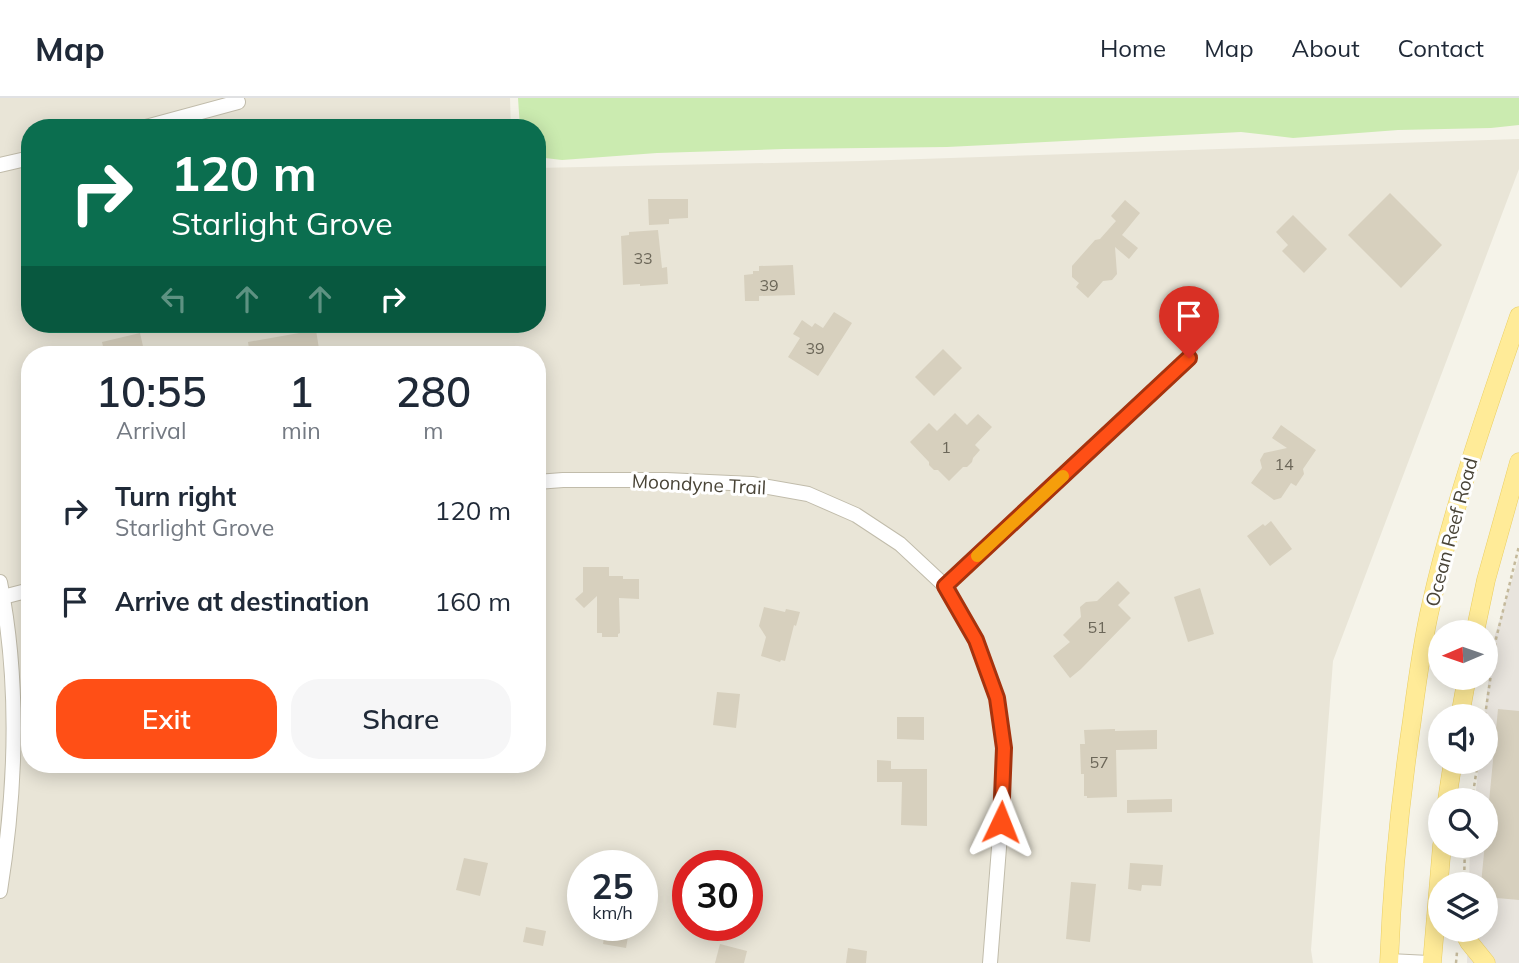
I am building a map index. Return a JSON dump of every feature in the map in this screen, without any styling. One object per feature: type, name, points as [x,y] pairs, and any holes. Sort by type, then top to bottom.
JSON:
[{"type":"main road","name":"Ocean Reef Road","points":[[1389,962],[1403,780],[1418,671],[1431,606],[1466,473],[1519,317]]},
{"type":"main road","points":[[1478,620],[1519,462]]},
{"type":"main road","points":[[1431,963],[1443,858]]},
{"type":"main road","points":[[1469,942],[1486,963]]},
{"type":"street","points":[[175,119],[238,102]]},
{"type":"street","points":[[0,165],[21,160]]},
{"type":"street","points":[[945,586],[1189,358]]},
{"type":"street","name":"Moondyne Trail","points":[[546,481],[666,480],[752,484],[807,494],[856,515],[900,544],[945,586],[976,640],[997,698],[1004,748],[990,963]]},
{"type":"street","points":[[0,891],[9,838],[14,750],[10,653],[1,589],[21,590]]},
{"type":"street","points":[[1389,962],[1431,963]]},
{"type":"path","points":[[1487,704],[1496,639],[1519,546]]},
{"type":"path","points":[[1456,963],[1457,953]]},
{"type":"shaded area","points":[[0,98],[510,98],[511,119],[21,119],[21,333],[546,333],[546,168],[861,161],[1519,139],[1519,169],[1333,661],[1311,950],[1313,963],[0,963]]},
{"type":"shaded area","points":[[1519,557],[1519,963],[1467,963],[1468,942],[1498,942],[1498,872],[1469,872],[1470,858],[1498,858],[1498,788],[1476,788],[1478,774],[1498,774],[1498,704],[1485,704],[1487,690],[1498,690],[1498,625]]},
{"type":"green space","points":[[518,98],[1519,98],[1519,125],[1491,128],[1398,130],[1293,138],[1241,132],[947,147],[657,153],[562,160],[546,158],[546,119],[519,119]]},
{"type":"building","points":[[1390,193],[1442,245],[1401,288],[1348,235]]},
{"type":"building","points":[[648,199],[688,199],[688,218],[669,219],[669,224],[649,225]]},
{"type":"building","points":[[1125,200],[1140,213],[1122,235],[1138,248],[1129,259],[1115,247],[1117,274],[1112,280],[1103,281],[1088,298],[1076,287],[1079,283],[1072,277],[1072,266],[1116,221],[1111,216]]},
{"type":"building","points":[[1293,215],[1327,249],[1304,273],[1282,251],[1288,245],[1276,232]]},
{"type":"building","points":[[658,230],[662,268],[667,267],[668,284],[623,285],[621,236],[629,235],[629,232]]},
{"type":"building","points":[[793,265],[795,295],[759,296],[759,301],[745,301],[744,275],[759,271],[759,266]]},
{"type":"building","points":[[834,312],[852,323],[818,376],[788,357],[800,338],[793,334],[802,320],[812,327],[815,323],[823,328]]},
{"type":"building","points":[[140,333],[143,346],[103,346],[102,342]]},
{"type":"building","points":[[299,333],[316,333],[319,346],[249,346],[248,342]]},
{"type":"building","points":[[943,349],[962,368],[934,396],[915,377]]},
{"type":"building","points":[[955,413],[967,425],[978,414],[992,427],[975,445],[980,450],[972,462],[949,481],[929,465],[910,442],[929,423],[937,431]]},
{"type":"building","points":[[1281,425],[1316,450],[1303,469],[1304,474],[1296,486],[1291,483],[1281,498],[1274,500],[1251,483],[1262,468],[1260,460],[1264,453],[1287,448],[1272,438]]},
{"type":"building","points":[[1271,521],[1292,549],[1270,566],[1247,536]]},
{"type":"building","points":[[583,567],[609,567],[609,576],[639,579],[639,599],[619,598],[618,637],[602,637],[602,633],[597,633],[597,596],[584,608],[575,599],[583,592]]},
{"type":"building","points":[[1118,581],[1130,593],[1118,605],[1131,618],[1070,678],[1053,656],[1070,642],[1063,635],[1081,617],[1080,607],[1086,602],[1097,601]]},
{"type":"building","points":[[1200,588],[1214,634],[1188,642],[1174,597]]},
{"type":"building","points":[[764,607],[800,612],[785,661],[761,656],[766,637],[759,626]]},
{"type":"building","points":[[717,692],[740,694],[736,728],[713,725]]},
{"type":"building","points":[[1498,709],[1519,711],[1519,900],[1498,898],[1498,872],[1482,872],[1484,858],[1498,858],[1498,788],[1490,788],[1492,774],[1498,774]]},
{"type":"building","points":[[897,717],[924,717],[924,740],[897,739]]},
{"type":"building","points":[[1084,730],[1157,730],[1157,749],[1116,750],[1117,797],[1087,798],[1084,796],[1084,774],[1081,774],[1080,744],[1085,744]]},
{"type":"building","points":[[877,760],[891,761],[891,769],[927,769],[927,826],[901,825],[902,782],[877,782]]},
{"type":"building","points":[[1172,799],[1172,812],[1127,813],[1127,800]]},
{"type":"building","points":[[464,858],[488,863],[480,896],[456,890]]},
{"type":"building","points":[[1130,863],[1163,865],[1161,886],[1142,885],[1141,891],[1128,889]]},
{"type":"building","points":[[1071,882],[1096,884],[1090,942],[1066,939]]},
{"type":"building","points":[[526,927],[546,931],[543,946],[523,942]]},
{"type":"building","points":[[604,941],[627,941],[626,948],[603,944]]},
{"type":"building","points":[[720,944],[747,951],[744,963],[715,963]]},
{"type":"building","points":[[848,948],[867,951],[866,963],[846,963]]},
{"type":"slow traffic","points":[[977,556],[1063,476]]},
{"type":"route","points":[[1001,822],[1004,748],[997,698],[976,640],[945,586],[1189,358]]}]
